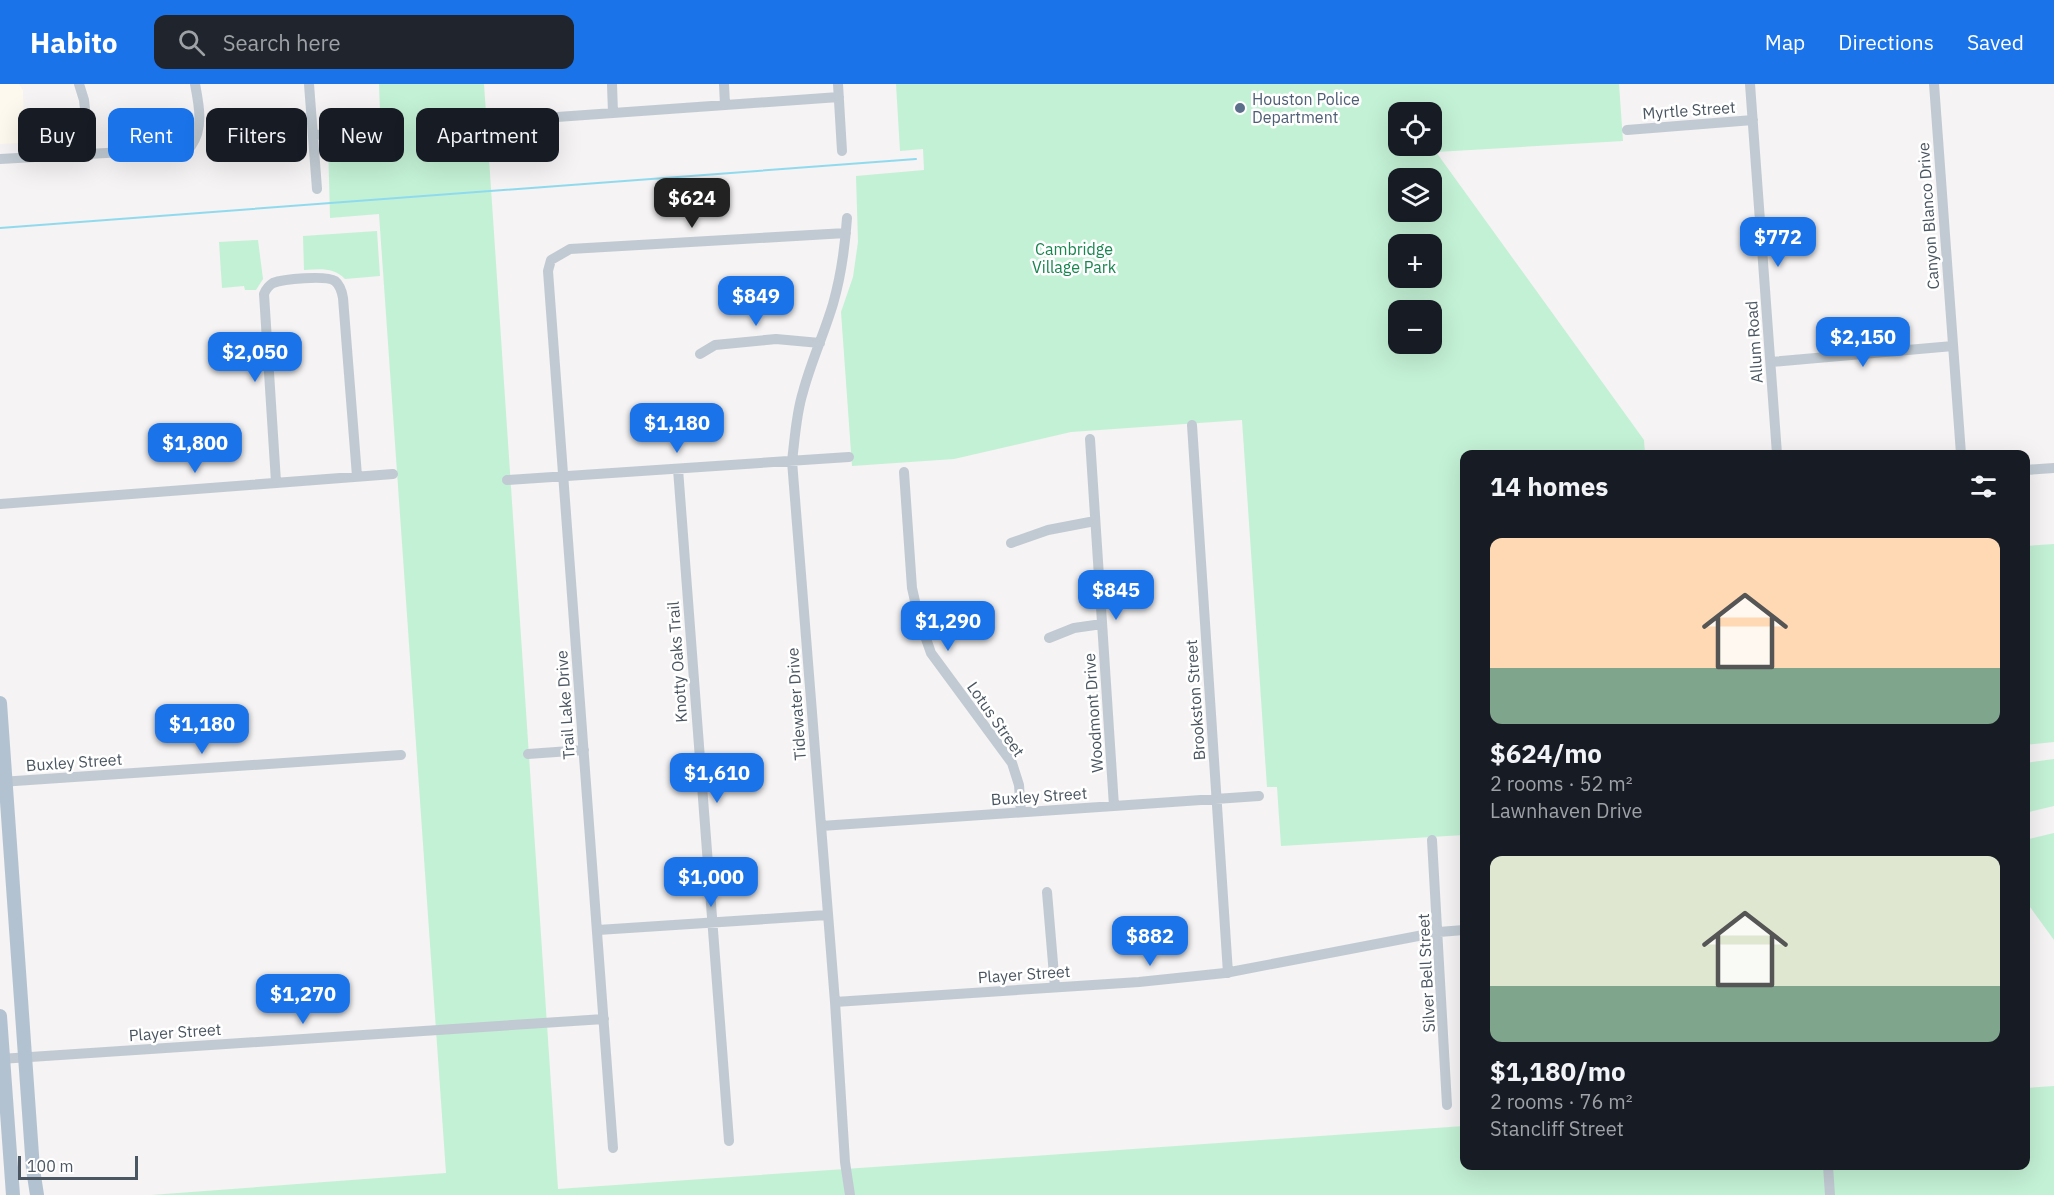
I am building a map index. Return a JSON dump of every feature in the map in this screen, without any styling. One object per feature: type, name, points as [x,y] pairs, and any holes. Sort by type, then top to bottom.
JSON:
[{"type":"main road","points":[[0,703],[3,781],[37,1195]]},
{"type":"main road","points":[[0,920],[15,918]]},
{"type":"main road","points":[[0,1016],[1,1059],[13,1195]]},
{"type":"main road","points":[[12,1178],[34,1176]]},
{"type":"street","points":[[79,84],[85,108]]},
{"type":"street","points":[[96,155],[191,146],[197,137],[200,123],[195,84]]},
{"type":"street","points":[[309,84],[317,189]]},
{"type":"street","points":[[612,84],[613,113]]},
{"type":"street","points":[[723,84],[725,105]]},
{"type":"street","points":[[838,84],[842,151]]},
{"type":"street","name":"Allum Road","points":[[1750,84],[1777,450]]},
{"type":"street","name":"Canyon Blanco Drive","points":[[1934,84],[1961,450]]},
{"type":"street","points":[[559,117],[839,97]]},
{"type":"street","name":"Myrtle Street","points":[[1627,130],[1753,120]]},
{"type":"street","points":[[314,135],[319,135]]},
{"type":"street","points":[[0,159],[18,158]]},
{"type":"street","name":"Tidewater Drive","points":[[847,218],[840,276],[802,393],[792,461],[849,1195]]},
{"type":"street","name":"Trail Lake Drive","points":[[613,1148],[548,271],[552,260],[570,249],[846,233]]},
{"type":"street","points":[[276,482],[263,303],[266,290],[272,284],[280,281],[324,278],[332,279],[340,288],[343,298],[357,476]]},
{"type":"street","points":[[700,354],[715,345],[766,340],[794,339],[820,343]]},
{"type":"street","points":[[1771,362],[1953,346]]},
{"type":"street","name":"Brookston Street","points":[[1192,425],[1228,973]]},
{"type":"street","name":"Woodmont Drive","points":[[1090,438],[1114,806]]},
{"type":"street","points":[[507,480],[849,457]]},
{"type":"street","points":[[2030,470],[2054,468]]},
{"type":"street","name":"Knotty Oaks Trail","points":[[678,469],[729,1141]]},
{"type":"street","name":"Lotus Street","points":[[904,472],[912,588],[919,619],[931,653],[1012,763],[1019,785],[1021,812]]},
{"type":"street","points":[[0,504],[393,474]]},
{"type":"street","points":[[1011,543],[1048,530],[1095,521]]},
{"type":"street","points":[[1049,638],[1074,628],[1102,624]]},
{"type":"street","points":[[528,754],[584,750]]},
{"type":"street","name":"Buxley Street","points":[[3,781],[400,755]]},
{"type":"street","name":"Buxley Street","points":[[821,826],[1259,796]]},
{"type":"street","name":"Silver Bell Street","points":[[1432,840],[1448,1105]]},
{"type":"street","points":[[1047,892],[1055,987]]},
{"type":"street","points":[[598,930],[827,915]]},
{"type":"street","name":"Player Street","points":[[835,1002],[1139,982],[1228,973],[1439,932],[1460,930]]},
{"type":"street","name":"Player Street","points":[[1,1059],[604,1019]]},
{"type":"street","points":[[1828,1170],[1830,1195]]},
{"type":"shaded area","points":[[0,84],[19,84],[23,90],[23,108],[18,108],[18,143],[0,144]]},
{"type":"green space","points":[[379,84],[484,84],[486,108],[416,108],[416,162],[489,162],[558,1189],[1460,1126],[1460,1170],[2030,1170],[2030,1088],[2054,1086],[2054,1195],[151,1195],[446,1173],[379,214],[330,218],[329,162],[404,162],[404,108],[380,108]]},
{"type":"green space","name":"Cambridge Village Park","points":[[896,84],[1619,84],[1623,141],[1442,152],[1442,102],[1388,102],[1388,156],[1439,156],[1644,440],[1645,450],[1460,450],[1460,835],[1281,846],[1277,787],[1267,787],[1242,420],[1071,432],[954,459],[852,466],[841,312],[853,277],[858,242],[856,176],[924,170],[923,149],[900,151]]},
{"type":"green space","points":[[377,231],[380,276],[345,279],[336,272],[321,269],[304,270],[303,236]]},
{"type":"green space","points":[[258,240],[263,279],[256,290],[245,290],[244,286],[222,288],[219,242]]},
{"type":"green space","points":[[2054,544],[2054,742],[2030,744],[2030,546]]},
{"type":"green space","points":[[2054,759],[2054,806],[2030,812],[2030,762]]},
{"type":"green space","points":[[2054,833],[2054,940],[2030,907],[2030,839]]},
{"type":"waterway","points":[[0,228],[916,159]]},
{"type":"place","name":"Houston Police Department","points":[[1240,108]]}]
